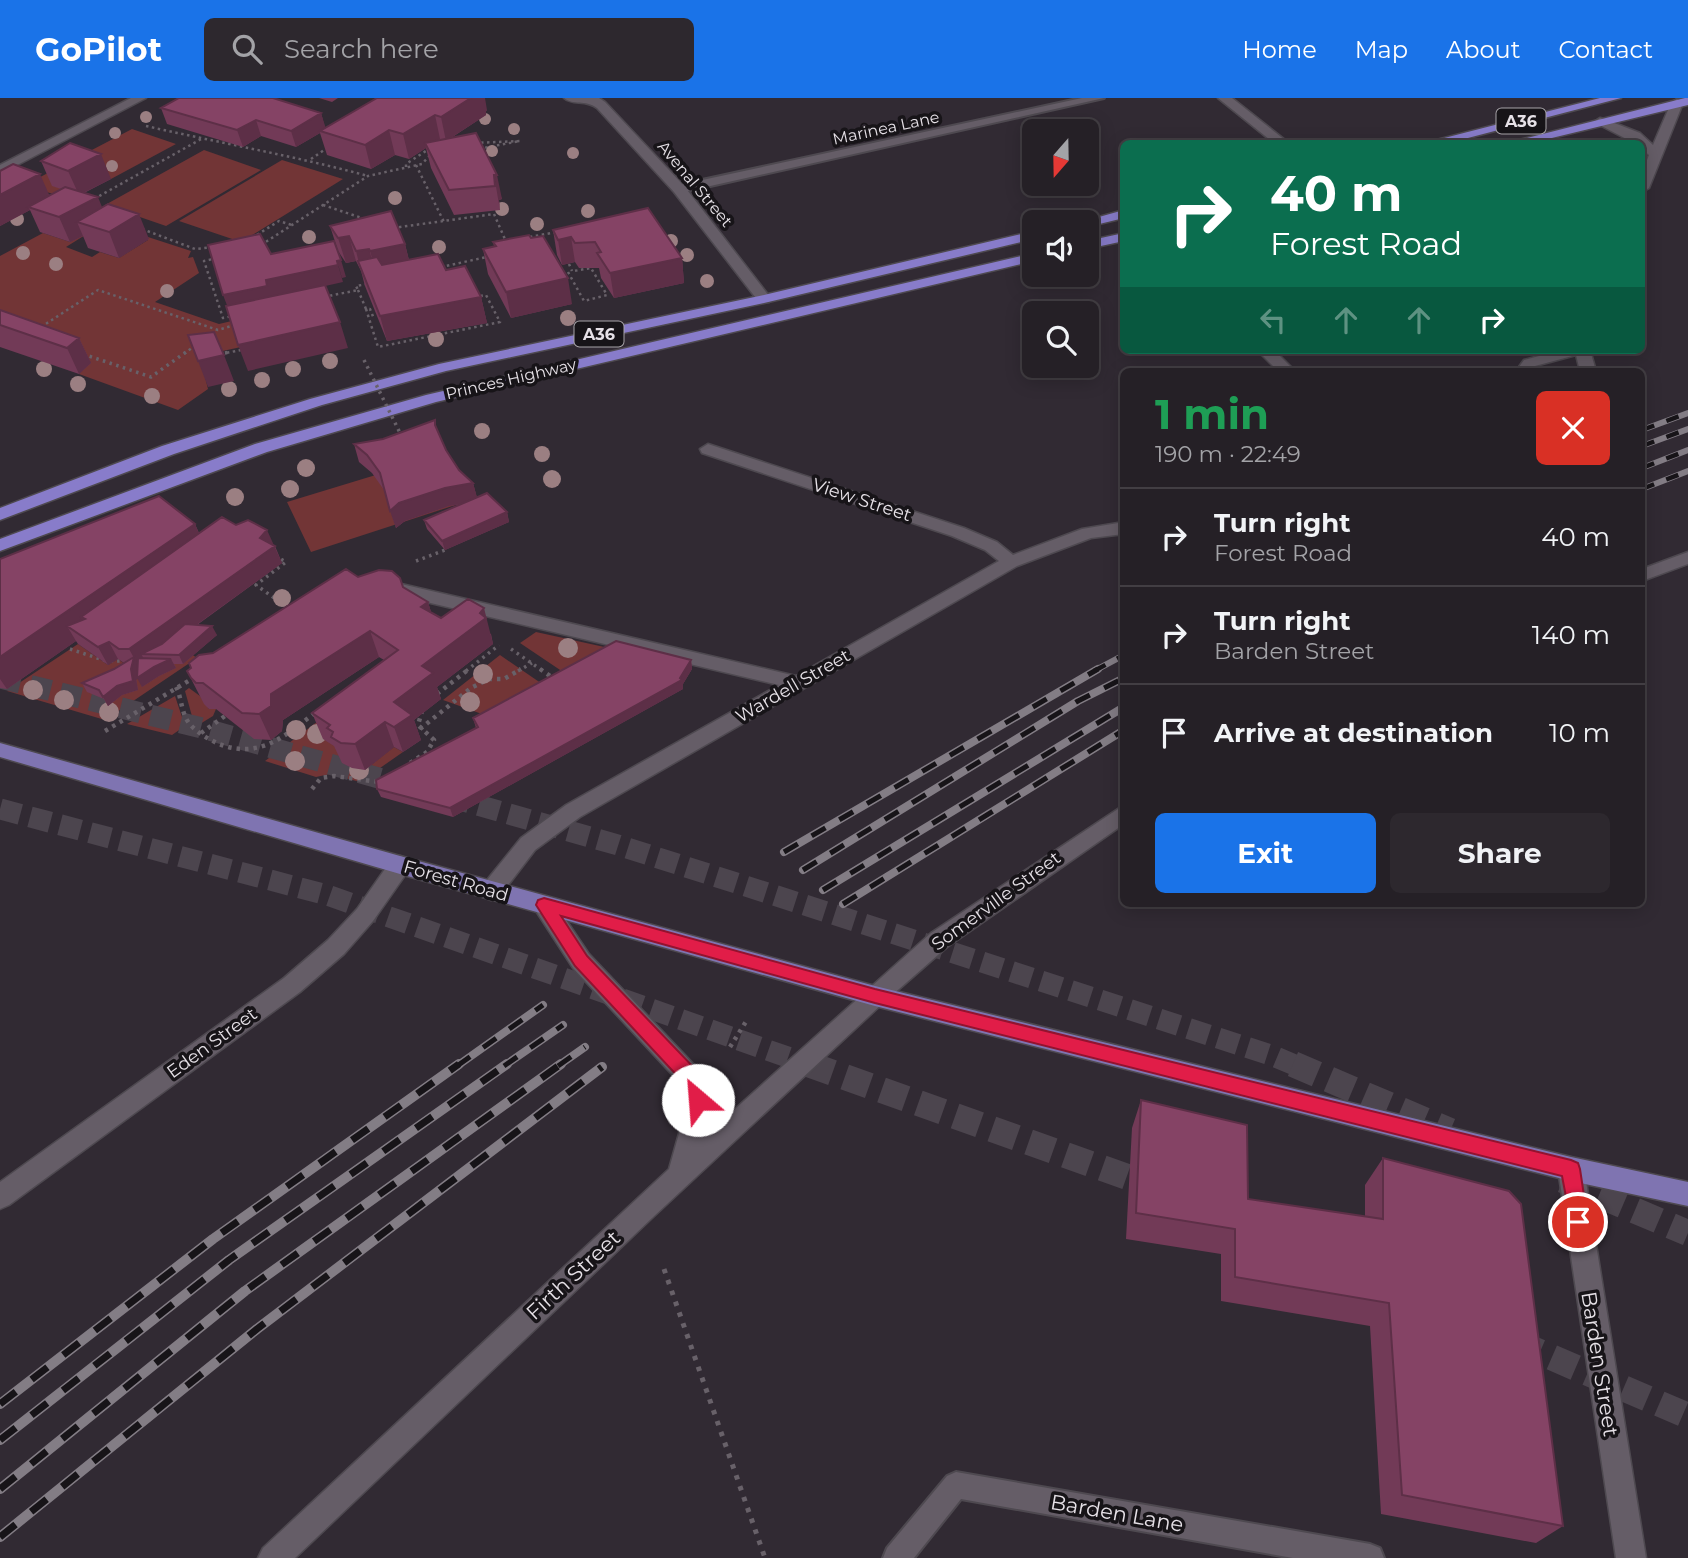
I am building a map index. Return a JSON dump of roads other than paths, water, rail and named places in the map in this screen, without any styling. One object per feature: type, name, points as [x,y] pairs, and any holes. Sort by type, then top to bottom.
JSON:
[{"type":"highway","name":"A36","points":[[1443,140],[1615,98]]},
{"type":"highway","name":"A36","points":[[1526,140],[1682,102]]},
{"type":"highway","points":[[1099,220],[1120,215]]},
{"type":"highway","name":"Princes Highway","points":[[0,514],[168,450],[316,402],[444,367],[764,299],[1022,238]]},
{"type":"highway","points":[[1099,242],[1120,238]]},
{"type":"highway","name":"Princes Highway","points":[[0,545],[261,448],[432,398],[1022,260]]},
{"type":"main road","name":"Forest Road","points":[[0,750],[491,891],[875,996],[1571,1169],[1688,1194]]},
{"type":"street","points":[[0,170],[140,98]]},
{"type":"street","name":"Avenal Street","points":[[570,98],[590,98],[601,105],[680,189],[764,299]]},
{"type":"street","points":[[1224,98],[1279,140]]},
{"type":"street","points":[[1645,180],[1655,154],[1682,102]]},
{"type":"street","points":[[1600,122],[1639,140]]},
{"type":"street","points":[[1645,145],[1655,154]]},
{"type":"street","points":[[1269,354],[1284,368]]},
{"type":"street","points":[[1526,368],[1529,363],[1566,354]]},
{"type":"street","name":"View Street","points":[[708,449],[958,532],[991,546],[1011,562]]},
{"type":"street","name":"Wardell Street","points":[[491,891],[528,844],[573,811],[1011,562],[1088,533],[1120,529]]},
{"type":"street","points":[[1645,574],[1688,558]]},
{"type":"street","points":[[362,581],[798,683]]},
{"type":"street","name":"Somerville Street","points":[[875,996],[939,940],[1120,816]]},
{"type":"street","name":"Eden Street","points":[[0,1196],[292,985],[336,947],[358,923],[400,865]]},
{"type":"street","points":[[544,905],[581,961],[692,1079],[698,1100],[694,1133],[680,1175]]},
{"type":"street","name":"Firth Street","points":[[273,1558],[680,1175],[875,996]]},
{"type":"street","name":"Barden Street","points":[[1571,1169],[1631,1558]]},
{"type":"lane","name":"Marinea Lane","points":[[680,189],[1098,98]]},
{"type":"lane","name":"Barden Lane","points":[[897,1558],[956,1485],[1370,1558]]},
{"type":"tunnel","points":[[0,678],[202,728],[407,786]]},
{"type":"tunnel","points":[[449,797],[618,845],[1271,1055],[1297,1066]]},
{"type":"tunnel","points":[[0,809],[327,895],[813,1066]]},
{"type":"tunnel","points":[[808,1064],[1156,1187]]},
{"type":"tunnel","points":[[1293,1064],[1450,1131]]},
{"type":"tunnel","points":[[1563,1180],[1688,1233]]},
{"type":"tunnel","points":[[1516,1342],[1688,1416]]},
{"type":"railway","points":[[1645,429],[1688,413]]},
{"type":"railway","points":[[1645,445],[1688,429]]},
{"type":"railway","points":[[1645,467],[1688,450]]},
{"type":"railway","points":[[1645,488],[1688,471]]},
{"type":"railway","points":[[1094,671],[1120,657]]},
{"type":"railway","points":[[784,852],[1098,669]]},
{"type":"railway","points":[[803,870],[1078,701],[1120,680]]},
{"type":"railway","points":[[823,890],[1120,709]]},
{"type":"railway","points":[[843,904],[1120,732]]},
{"type":"railway","points":[[457,1066],[543,1005]]},
{"type":"railway","points":[[504,1066],[563,1025]]},
{"type":"railway","points":[[558,1066],[585,1047]]},
{"type":"railway","points":[[0,1404],[213,1239],[459,1064]]},
{"type":"railway","points":[[0,1440],[229,1260],[507,1064]]},
{"type":"railway","points":[[0,1489],[245,1291],[561,1064]]},
{"type":"railway","points":[[0,1537],[257,1329],[602,1067]]}]
